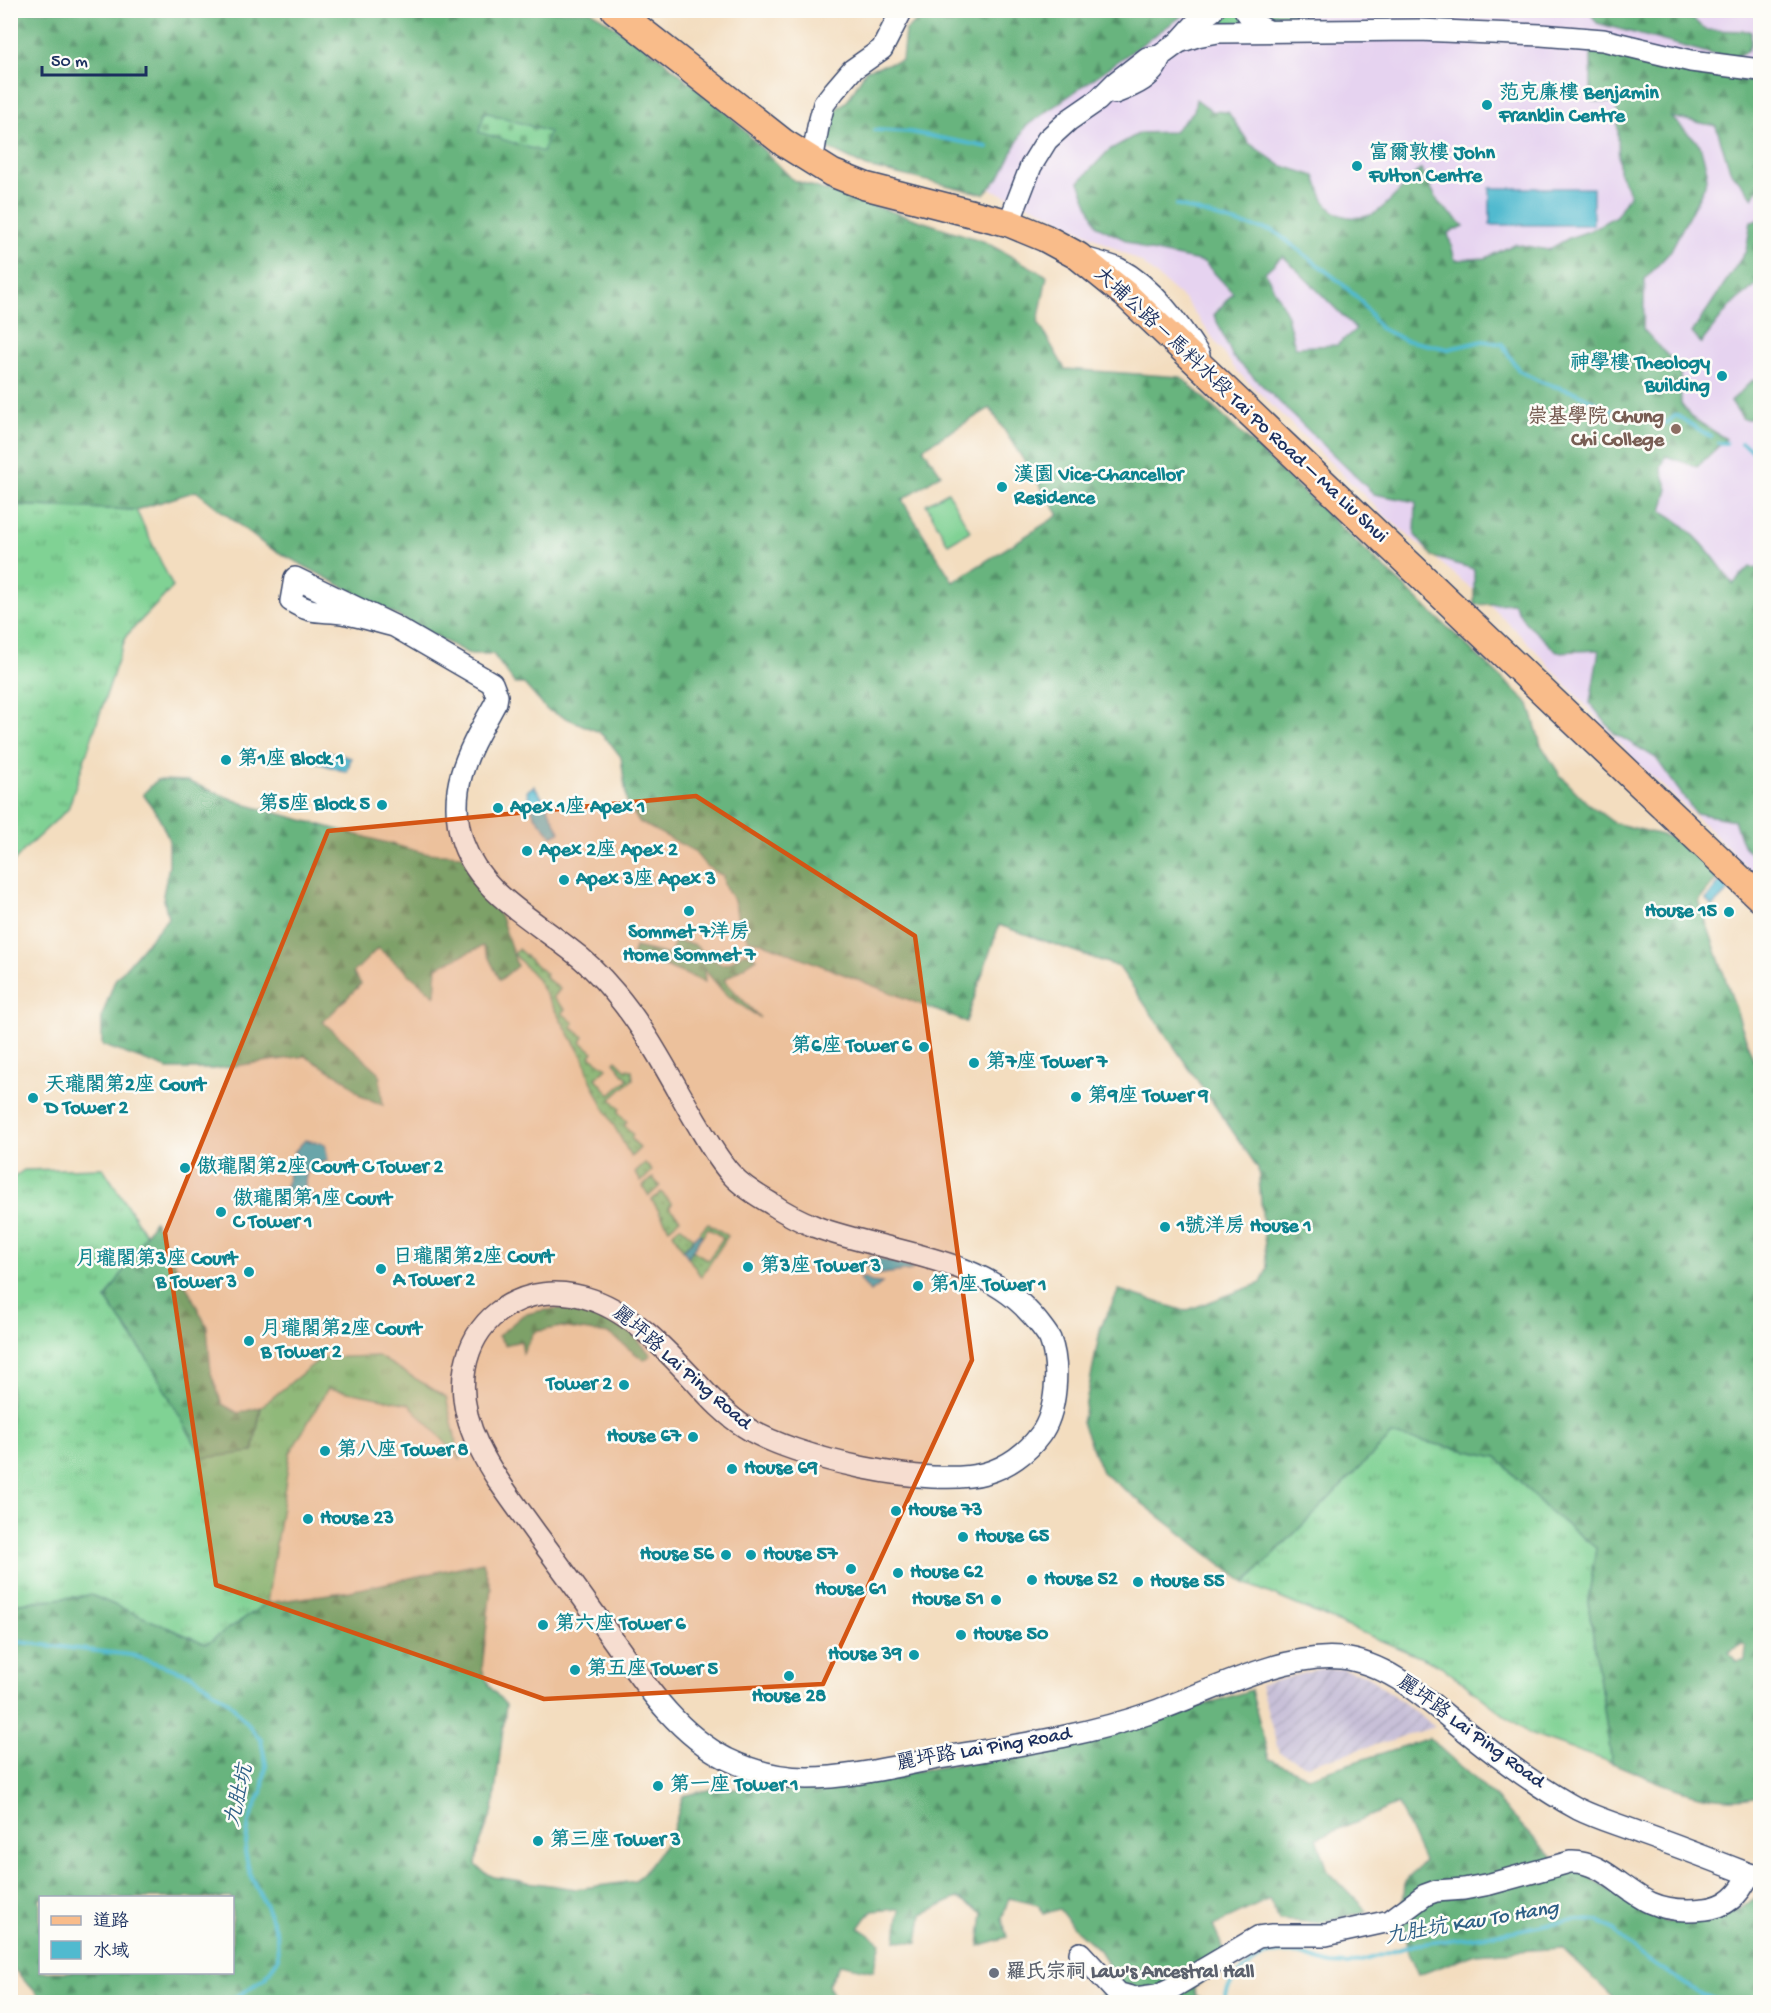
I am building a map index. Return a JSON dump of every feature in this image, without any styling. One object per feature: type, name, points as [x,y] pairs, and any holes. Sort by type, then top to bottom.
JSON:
[{"type":"main road","name":"大埔公路－馬料水段 Tai Po Road – Ma Liu Shui","points":[[615,10],[784,142],[832,173],[865,186],[1009,223],[1045,238],[1078,256],[1125,294],[1761,898]]},
{"type":"street","points":[[812,162],[824,104],[852,70],[882,50],[902,10]]},
{"type":"street","points":[[1009,223],[1031,166],[1047,140],[1069,120],[1098,100],[1138,64],[1147,58],[1160,56],[1179,42],[1197,22],[1213,10]]},
{"type":"street","points":[[1245,10],[1256,25],[1268,31]]},
{"type":"street","points":[[1179,42],[1218,32],[1268,31],[1308,21],[1603,40],[1691,61],[1761,70]]},
{"type":"street","name":"麗坪路 Lai Ping Road","points":[[394,626],[492,683],[495,688],[496,702],[462,766],[456,797],[458,821],[464,846],[478,873],[502,897],[576,954],[609,985],[633,1015],[718,1158],[736,1181],[780,1210],[815,1227],[947,1263],[975,1276],[1003,1290],[1022,1303],[1049,1335],[1055,1380],[1054,1401],[1049,1420],[1039,1436],[1023,1454],[1009,1464],[981,1475],[944,1478],[909,1475],[826,1458],[783,1446],[747,1429],[718,1407],[687,1372],[632,1322],[608,1306],[584,1296],[559,1292],[536,1295],[510,1304],[483,1326],[470,1348],[464,1373],[464,1402],[477,1442],[508,1494],[645,1684],[680,1726],[714,1752],[753,1770],[785,1777],[834,1776],[1087,1731],[1153,1712],[1293,1662],[1322,1658],[1349,1659],[1371,1665],[1395,1678],[1521,1774],[1582,1811],[1755,1875]]},
{"type":"street","points":[[1080,1953],[1117,1993],[1135,1998],[1157,1995],[1172,1988],[1258,1937],[1326,1935],[1390,1921],[1425,1895],[1436,1891],[1491,1884],[1570,1862],[1580,1861],[1593,1866],[1651,1903],[1676,1910],[1712,1909],[1733,1899],[1755,1875]]},
{"type":"highlighted area","points":[[696,796],[915,936],[972,1360],[823,1684],[544,1699],[216,1585],[165,1233],[328,831]]},
{"type":"shaded area","points":[[1189,11],[1760,11],[1760,881],[1707,827],[1641,766],[1535,650],[1484,599],[1384,515],[1236,370],[1186,301],[1141,262],[1044,211],[990,189],[1001,175],[1025,127]]},
{"type":"shaded area","points":[[1320,1669],[1343,1669],[1366,1675],[1435,1727],[1307,1765],[1279,1753],[1260,1685]]},
{"type":"green space","points":[[1223,10],[1239,11],[1245,22],[1204,25]]},
{"type":"green space","points":[[11,11],[591,11],[657,55],[726,112],[793,180],[983,241],[1047,276],[1038,322],[1065,369],[1181,377],[1529,704],[1541,745],[1560,775],[1586,802],[1614,823],[1670,837],[1688,847],[1718,877],[1699,901],[1760,1075],[1760,1796],[1721,1799],[1702,1796],[1666,1785],[1612,1763],[1588,1602],[1596,1548],[1543,1506],[1497,1457],[1392,1435],[1245,1583],[1102,1472],[1082,1423],[1101,1326],[1119,1290],[1185,1311],[1261,1283],[1267,1268],[1258,1168],[1119,967],[999,925],[966,1022],[761,942],[749,940],[738,923],[735,903],[724,885],[723,876],[706,866],[694,851],[639,822],[627,803],[621,757],[611,744],[599,732],[547,710],[524,684],[515,684],[493,654],[469,654],[265,545],[196,491],[136,510],[11,505]],"holes":[[[990,408],[1059,515],[953,582],[902,500],[941,474],[923,448]],[[1742,1644],[1746,1647],[1745,1661],[1736,1662],[1729,1652]]]},
{"type":"green space","points":[[929,11],[1189,11],[1025,127],[1001,175],[984,194],[867,167],[823,146],[828,116],[848,100],[866,70],[902,60],[905,31]]},
{"type":"green space","points":[[1252,11],[1295,11],[1288,19],[1272,23]]},
{"type":"green space","points":[[1592,11],[1659,11],[1659,16],[1691,18],[1707,30],[1751,31],[1751,42],[1745,53],[1731,57],[1720,56],[1597,23],[1591,14]]},
{"type":"green space","points":[[1591,45],[1671,68],[1760,83],[1760,186],[1753,198],[1730,170],[1716,126],[1671,117],[1700,145],[1707,171],[1705,185],[1670,252],[1645,279],[1643,329],[1664,352],[1680,365],[1681,404],[1692,418],[1726,439],[1697,467],[1666,456],[1661,468],[1668,489],[1662,511],[1693,534],[1733,584],[1750,567],[1760,569],[1760,865],[1742,843],[1734,820],[1695,813],[1656,758],[1614,733],[1590,703],[1599,650],[1557,652],[1525,622],[1513,603],[1474,605],[1474,569],[1433,557],[1415,535],[1416,502],[1374,494],[1233,357],[1214,315],[1233,293],[1204,262],[1146,250],[1097,226],[1079,182],[1109,150],[1140,133],[1173,132],[1194,111],[1196,99],[1212,111],[1228,112],[1249,143],[1280,165],[1315,176],[1322,196],[1333,211],[1354,218],[1376,212],[1387,204],[1421,169],[1439,203],[1464,226],[1448,233],[1455,260],[1486,258],[1515,244],[1548,250],[1616,216],[1630,194],[1619,171],[1617,103],[1591,101]],"holes":[[[1283,256],[1356,329],[1337,345],[1295,347],[1286,312],[1265,272]]]},
{"type":"green space","points":[[485,112],[549,132],[543,152],[479,132]]},
{"type":"green space","points":[[1760,220],[1760,282],[1731,305],[1701,343],[1692,333],[1746,251],[1751,221]]},
{"type":"green space","points":[[1753,380],[1760,385],[1760,419],[1743,419],[1731,401]]},
{"type":"green space","points":[[948,492],[970,531],[948,544],[926,504]]},
{"type":"green space","points":[[11,505],[136,510],[173,587],[126,636],[68,809],[11,865]]},
{"type":"green space","points":[[157,780],[187,781],[247,805],[424,853],[462,855],[501,917],[517,966],[500,980],[483,946],[437,967],[435,996],[378,948],[353,973],[361,984],[323,1022],[379,1072],[383,1105],[361,1096],[346,1080],[305,1056],[214,1069],[168,1069],[102,1045],[102,1016],[115,980],[168,918],[163,895],[169,866],[169,839],[157,814],[143,794]]},
{"type":"green space","points":[[675,941],[693,944],[720,964],[729,963],[745,952],[757,958],[724,980],[760,1018],[726,995],[704,969],[705,982],[644,958],[631,962],[635,947],[670,955]]},
{"type":"green space","points":[[518,949],[560,989],[553,998],[565,1009],[562,1013],[574,1023],[571,1027],[584,1037],[581,1042],[593,1052],[590,1056],[607,1068],[596,1078],[610,1095],[628,1079],[614,1062],[616,1060],[625,1069],[632,1070],[633,1079],[611,1099],[627,1122],[624,1125],[633,1135],[631,1138],[640,1148],[631,1157],[603,1106],[589,1076],[585,1061],[536,978],[514,954]]},
{"type":"green space","points":[[645,1163],[652,1171],[641,1182],[635,1172]]},
{"type":"green space","points":[[103,1168],[146,1235],[106,1299],[147,1358],[253,1452],[261,1407],[321,1358],[378,1356],[446,1397],[460,1458],[409,1404],[328,1388],[290,1453],[267,1603],[206,1644],[91,1595],[11,1604],[10,1180],[24,1170]]},
{"type":"green space","points":[[653,1178],[660,1186],[649,1196],[643,1186]]},
{"type":"green space","points":[[661,1192],[672,1204],[669,1207],[680,1219],[669,1228],[652,1200]]},
{"type":"green space","points":[[154,1221],[207,1327],[211,1373],[222,1404],[238,1413],[261,1407],[253,1452],[203,1458],[147,1358],[106,1299]]},
{"type":"green space","points":[[708,1223],[728,1236],[701,1277],[688,1257],[692,1250],[708,1260],[723,1238],[708,1228],[702,1236],[699,1233]]},
{"type":"green space","points":[[680,1226],[694,1238],[683,1250],[673,1233]]},
{"type":"green space","points":[[572,1307],[617,1320],[627,1327],[651,1355],[644,1360],[609,1334],[561,1327],[534,1332],[523,1353],[521,1341],[505,1345],[498,1336],[523,1315]]},
{"type":"green space","points":[[1392,1435],[1497,1457],[1543,1506],[1596,1548],[1588,1602],[1612,1763],[1529,1734],[1441,1666],[1245,1583]]},
{"type":"green space","points":[[483,1562],[491,1588],[482,1669],[490,1687],[506,1705],[493,1810],[478,1849],[476,1865],[494,1877],[576,1889],[635,1881],[671,1837],[683,1796],[712,1789],[818,1788],[987,1759],[1124,1730],[1251,1690],[1269,1759],[1308,1777],[1429,1738],[1494,1797],[1556,1861],[1583,1872],[1621,1898],[1665,1922],[1704,1921],[1739,1910],[1760,1894],[1760,2002],[1618,2002],[1562,1948],[1476,1954],[1418,1975],[1408,1953],[1402,1920],[1405,1882],[1424,1861],[1398,1804],[1317,1838],[1328,1871],[1367,1911],[1321,1923],[1279,1920],[1269,1899],[1213,1926],[1222,1946],[1232,1958],[1194,1988],[1195,1995],[1209,2002],[1106,2002],[1100,1996],[1117,1980],[1099,1950],[1074,1928],[1059,1909],[1043,1914],[1039,1905],[1009,1898],[1002,1919],[1007,1937],[979,1946],[983,1913],[957,1898],[922,1914],[918,1943],[896,1940],[900,1909],[871,1911],[859,1928],[881,1943],[873,1971],[840,1964],[828,1984],[837,2002],[45,2002],[11,1966],[11,1604],[91,1595],[206,1644],[267,1603],[350,1591]]},
{"type":"water","points":[[1490,188],[1593,188],[1593,225],[1490,225]]},
{"type":"water","points":[[322,750],[351,758],[347,772],[318,763]]},
{"type":"water","points":[[534,786],[544,800],[560,832],[552,836],[534,815],[527,791]]},
{"type":"water","points":[[1721,880],[1730,889],[1712,907],[1706,900]]},
{"type":"water","points":[[305,1140],[325,1144],[328,1160],[311,1168],[308,1172],[305,1180],[306,1195],[314,1195],[311,1202],[298,1204],[281,1196],[296,1155],[294,1152]]},
{"type":"water","points":[[699,1233],[702,1236],[688,1257],[683,1250]]},
{"type":"water","points":[[869,1256],[913,1267],[912,1270],[875,1275],[866,1267]]},
{"type":"water","points":[[865,1277],[871,1282],[882,1283],[871,1292],[859,1279]]},
{"type":"waterway","points":[[874,130],[910,132],[987,147]]},
{"type":"waterway","points":[[1176,205],[1240,224],[1274,231],[1361,301],[1380,328],[1405,340],[1448,349],[1483,341],[1502,344],[1519,371],[1541,382],[1577,393],[1618,414],[1667,423],[1676,415],[1711,437]]},
{"type":"waterway","points":[[1719,443],[1726,443]]},
{"type":"waterway","points":[[1741,443],[1760,458]]},
{"type":"waterway","points":[[1760,497],[1758,512],[1760,513]]},
{"type":"waterway","name":"九肚坑","points":[[10,1641],[131,1655],[192,1675],[230,1703],[261,1740],[266,1765],[262,1791],[249,1821],[245,1852],[250,1875],[266,1906],[277,1935],[278,1959],[265,1978],[229,2002]]},
{"type":"waterway","name":"九肚坑 Kau To Hang","points":[[1224,2002],[1228,1989],[1236,1976],[1267,1954],[1292,1952],[1331,1964],[1348,1965],[1414,1945],[1579,1920],[1599,1921],[1614,1930],[1629,1946],[1647,1959],[1702,1995],[1728,2002]]},
{"type":"place","name":"范克廉樓 Benjamin Franklin Centre","points":[[1487,105]]},
{"type":"place","name":"富爾敦樓 John Fulton Centre","points":[[1357,166]]},
{"type":"place","name":"神學樓 Theology Building","points":[[1722,376]]},
{"type":"place","name":"崇基學院 Chung Chi College","points":[[1676,429]]},
{"type":"place","name":"漢園 Vice-Chancellor Residence","points":[[1002,487]]},
{"type":"place","name":"第1座 Block 1","points":[[226,760]]},
{"type":"place","name":"第5座 Block 5","points":[[382,805]]},
{"type":"place","name":"Apex 1座 Apex 1","points":[[498,808]]},
{"type":"place","name":"Apex 2座 Apex 2","points":[[527,851]]},
{"type":"place","name":"Apex 3座 Apex 3","points":[[564,880]]},
{"type":"place","name":"Sommet 7洋房 Home Sommet 7","points":[[689,911]]},
{"type":"place","name":"House 15","points":[[1729,912]]},
{"type":"place","name":"第6座 Tower 6","points":[[924,1047]]},
{"type":"place","name":"第7座 Tower 7","points":[[974,1063]]},
{"type":"place","name":"第9座 Tower 9","points":[[1076,1097]]},
{"type":"place","name":"天瓏閣第2座 Court D Tower 2","points":[[33,1098]]},
{"type":"place","name":"傲瓏閣第2座 Court C Tower 2","points":[[185,1168]]},
{"type":"place","name":"傲瓏閣第1座 Court C Tower 1","points":[[221,1212]]},
{"type":"place","name":"1號洋房 House 1","points":[[1165,1227]]},
{"type":"place","name":"第3座 Tower 3","points":[[748,1267]]},
{"type":"place","name":"日瓏閣第2座 Court A Tower 2","points":[[381,1269]]},
{"type":"place","name":"月瓏閣第3座 Court B Tower 3","points":[[249,1272]]},
{"type":"place","name":"第1座 Tower 1","points":[[918,1286]]},
{"type":"place","name":"月瓏閣第2座 Court B Tower 2","points":[[249,1341]]},
{"type":"place","name":"Tower 2","points":[[624,1385]]},
{"type":"place","name":"House 67","points":[[693,1437]]},
{"type":"place","name":"第八座 Tower 8","points":[[325,1451]]},
{"type":"place","name":"House 69","points":[[732,1469]]},
{"type":"place","name":"House 73","points":[[896,1511]]},
{"type":"place","name":"House 23","points":[[308,1519]]},
{"type":"place","name":"House 65","points":[[963,1537]]},
{"type":"place","name":"House 56","points":[[726,1555]]},
{"type":"place","name":"House 57","points":[[751,1555]]},
{"type":"place","name":"House 61","points":[[851,1569]]},
{"type":"place","name":"House 62","points":[[898,1573]]},
{"type":"place","name":"House 52","points":[[1032,1580]]},
{"type":"place","name":"House 55","points":[[1138,1582]]},
{"type":"place","name":"House 51","points":[[996,1600]]},
{"type":"place","name":"第六座 Tower 6","points":[[543,1625]]},
{"type":"place","name":"House 50","points":[[961,1635]]},
{"type":"place","name":"House 39","points":[[914,1655]]},
{"type":"place","name":"第五座 Tower 5","points":[[575,1670]]},
{"type":"place","name":"House 28","points":[[789,1676]]},
{"type":"place","name":"第一座 Tower 1","points":[[658,1786]]},
{"type":"place","name":"第三座 Tower 3","points":[[538,1841]]},
{"type":"place","name":"羅氏宗祠 Law's Ancestral Hall","points":[[994,1973]]}]
